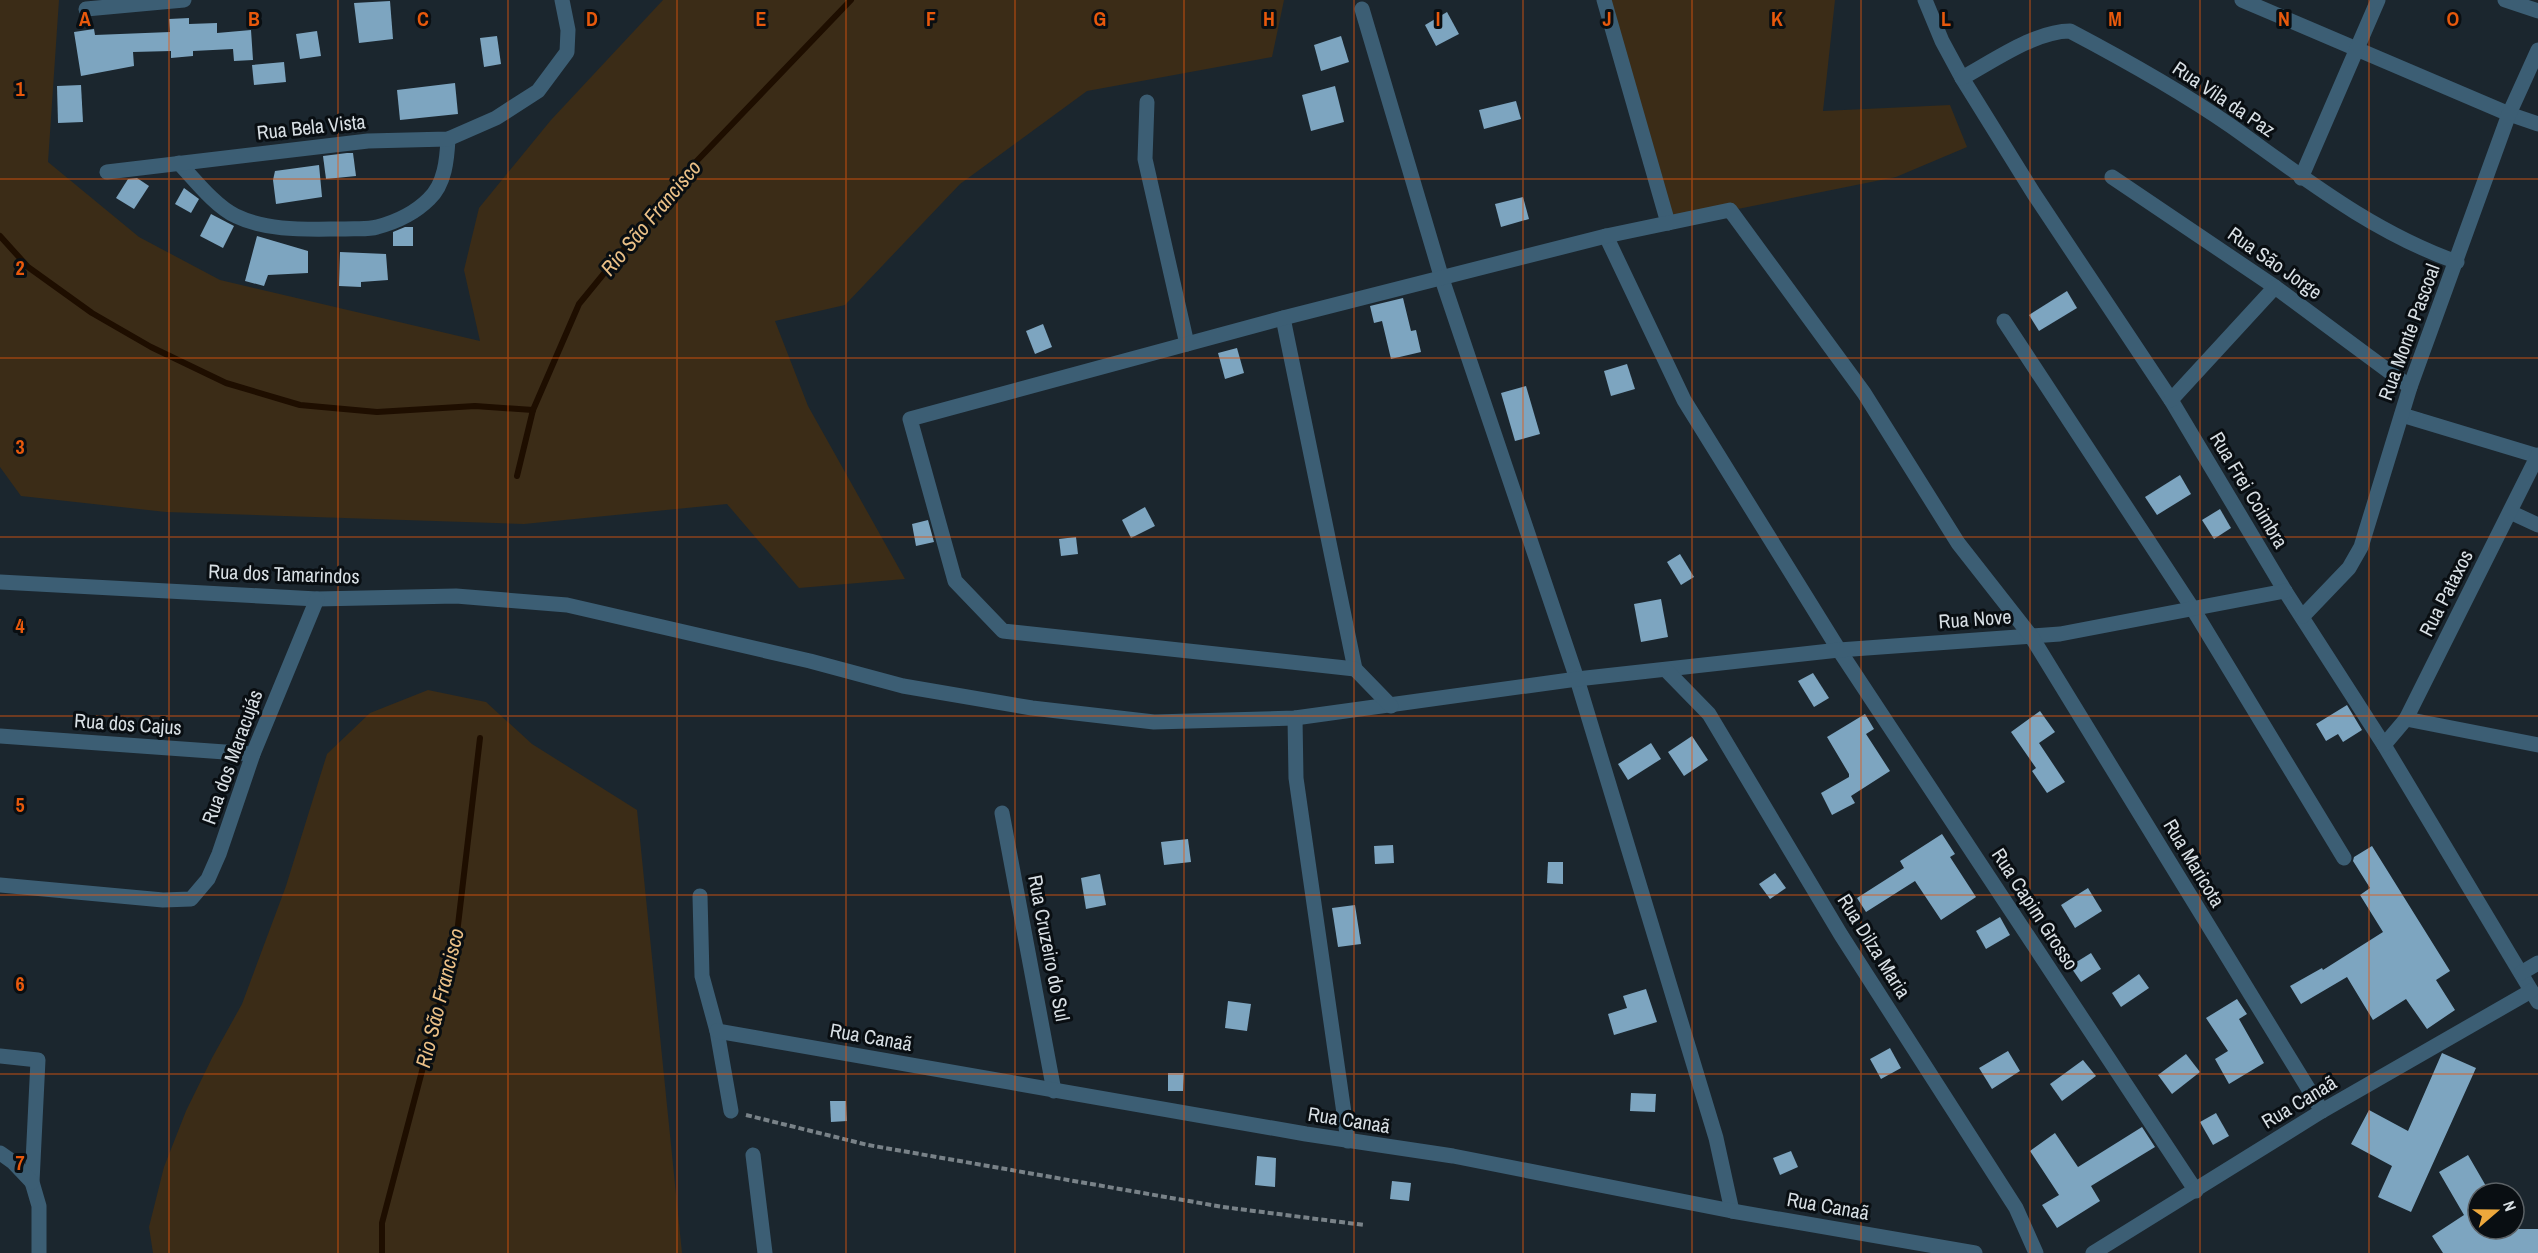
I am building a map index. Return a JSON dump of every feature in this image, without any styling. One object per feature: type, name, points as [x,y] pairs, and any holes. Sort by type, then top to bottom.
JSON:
[{"type":"street","points":[[86,9],[184,0]]},
{"type":"street","name":"Rua Bela Vista","points":[[107,172],[368,141],[448,139],[496,118],[538,91],[567,52],[568,30],[562,0]]},
{"type":"street","points":[[1355,669],[1003,631],[955,581],[910,419],[1283,318],[1606,236],[1668,223],[1604,0]]},
{"type":"street","name":"Rua Frei Coimbra","points":[[1925,0],[1942,41],[1962,78],[2034,194],[2171,400],[2285,591],[2384,745],[2534,997]]},
{"type":"street","points":[[2242,0],[2356,50],[2538,124]]},
{"type":"street","points":[[2301,178],[2378,0]]},
{"type":"street","points":[[2505,0],[2538,11]]},
{"type":"street","points":[[1362,9],[1442,279],[1577,679],[1716,1138],[1732,1211]]},
{"type":"street","name":"Rua Vila da Paz","points":[[1962,78],[2042,36],[2070,31],[2175,89],[2301,178],[2367,220],[2409,243],[2457,262]]},
{"type":"street","name":"Rua Monte Pascoal","points":[[2303,616],[2349,568],[2356,557],[2410,387],[2509,114],[2538,50]]},
{"type":"street","points":[[1147,102],[1145,159],[1187,344]]},
{"type":"street","points":[[179,163],[204,190],[234,216],[265,226],[313,229],[375,228],[403,218],[430,198],[440,183],[447,161],[448,139]]},
{"type":"street","name":"Rua São Jorge","points":[[2112,177],[2275,287],[2410,387]]},
{"type":"street","name":"Rua Maricota","points":[[1668,223],[1730,210],[1864,393],[1958,543],[2031,636],[2322,1111]]},
{"type":"street","name":"Rua Capim Grosso","points":[[1606,236],[1684,400],[1839,650],[2196,1191]]},
{"type":"street","points":[[2171,400],[2275,287]]},
{"type":"street","points":[[1283,318],[1355,669],[1391,706]]},
{"type":"street","points":[[2004,321],[2193,609],[2344,858]]},
{"type":"street","points":[[2402,415],[2538,455]]},
{"type":"street","name":"Rua Pataxos","points":[[2384,745],[2406,719],[2538,455]]},
{"type":"street","points":[[2510,512],[2538,525]]},
{"type":"street","name":"Rua dos Tamarindos","points":[[0,582],[316,599],[456,596],[567,605],[799,659],[903,686],[1032,708],[1154,722],[1295,718]]},
{"type":"street","name":"Rua Nove","points":[[1295,718],[1577,679],[1839,650],[2060,634],[2285,591]]},
{"type":"street","name":"Rua dos Maracujás","points":[[0,885],[163,900],[191,899],[208,879],[219,854],[253,754],[316,599]]},
{"type":"street","name":"Rua Dilza Maria","points":[[1666,670],[1710,714],[1840,935],[2016,1208],[2036,1253]]},
{"type":"street","points":[[1295,718],[1296,778],[1348,1141]]},
{"type":"street","points":[[2406,719],[2538,745]]},
{"type":"street","name":"Rua dos Cajus","points":[[0,736],[253,754]]},
{"type":"street","name":"Rua Cruzeiro do Sul","points":[[1002,813],[1054,1091]]},
{"type":"street","points":[[700,896],[702,976],[717,1030],[731,1111]]},
{"type":"street","points":[[2521,973],[2538,963]]},
{"type":"street","name":"Rua Canaã","points":[[2092,1253],[2196,1191],[2322,1111],[2534,997]]},
{"type":"street","name":"Rua Canaã","points":[[717,1030],[1054,1091],[1348,1141],[1453,1156],[1732,1211],[1975,1253]]},
{"type":"street","points":[[0,1056],[38,1060],[32,1182],[39,1206],[39,1253]]},
{"type":"street","points":[[0,1153],[13,1162],[32,1182]]},
{"type":"street","points":[[753,1155],[765,1253]]},
{"type":"path","points":[[731,1111],[868,1145],[1223,1207],[1364,1225]]},
{"type":"shaded area","points":[[0,0],[59,0],[48,162],[139,237],[220,280],[480,341],[464,270],[479,208],[551,120],[663,0],[1284,0],[1272,57],[1087,91],[960,184],[845,305],[775,321],[808,406],[905,579],[799,588],[727,504],[524,524],[166,512],[21,496],[0,467]]},
{"type":"shaded area","points":[[1604,0],[1835,0],[1823,111],[1950,105],[1967,147],[1896,177],[1668,223]]},
{"type":"shaded area","points":[[428,690],[486,702],[532,744],[637,810],[682,1253],[153,1253],[149,1227],[164,1167],[186,1111],[242,1004],[286,886],[327,754],[370,713]]},
{"type":"building","points":[[390,1],[393,39],[359,43],[354,3]]},
{"type":"building","points":[[1447,12],[1459,34],[1436,46],[1425,25]]},
{"type":"building","points":[[189,18],[189,24],[217,23],[217,33],[251,30],[253,60],[234,61],[233,49],[193,51],[193,56],[171,58],[171,51],[133,52],[134,66],[81,76],[74,32],[94,29],[95,35],[170,32],[169,19]]},
{"type":"building","points":[[317,31],[321,56],[300,59],[296,34]]},
{"type":"building","points":[[497,36],[501,64],[484,67],[480,38]]},
{"type":"building","points":[[1341,36],[1349,62],[1321,71],[1314,45]]},
{"type":"building","points":[[284,62],[286,82],[254,85],[252,65]]},
{"type":"building","points":[[455,83],[458,114],[400,120],[397,90]]},
{"type":"building","points":[[81,85],[83,122],[58,123],[57,86]]},
{"type":"building","points":[[1335,86],[1344,122],[1311,131],[1302,95]]},
{"type":"building","points":[[1516,101],[1521,119],[1484,129],[1479,110]]},
{"type":"building","points":[[353,153],[356,176],[326,179],[323,156]]},
{"type":"building","points":[[319,165],[322,197],[276,204],[273,180],[275,171]]},
{"type":"building","points":[[137,178],[149,186],[134,209],[116,198],[128,179]]},
{"type":"building","points":[[184,188],[199,199],[191,213],[175,204]]},
{"type":"building","points":[[1523,197],[1529,219],[1501,227],[1495,204]]},
{"type":"building","points":[[211,214],[234,226],[223,248],[200,236]]},
{"type":"building","points":[[405,227],[413,227],[413,246],[393,246],[393,232]]},
{"type":"building","points":[[257,236],[308,251],[308,273],[268,275],[264,286],[245,281]]},
{"type":"building","points":[[340,252],[386,254],[388,280],[361,282],[361,287],[339,286]]},
{"type":"building","points":[[2067,291],[2077,308],[2039,331],[2029,315]]},
{"type":"building","points":[[1403,298],[1411,331],[1416,330],[1421,352],[1391,359],[1382,321],[1374,323],[1370,306]]},
{"type":"building","points":[[1043,324],[1052,347],[1035,354],[1026,331]]},
{"type":"building","points":[[1237,348],[1244,373],[1225,379],[1218,353]]},
{"type":"building","points":[[1627,364],[1635,389],[1611,396],[1604,371]]},
{"type":"building","points":[[1526,386],[1540,434],[1515,441],[1501,393]]},
{"type":"building","points":[[2180,475],[2191,494],[2157,515],[2145,497]]},
{"type":"building","points":[[1145,507],[1155,526],[1131,538],[1122,520]]},
{"type":"building","points":[[2220,509],[2231,528],[2214,539],[2202,520]]},
{"type":"building","points":[[928,520],[934,542],[916,546],[912,524]]},
{"type":"building","points":[[1076,537],[1078,554],[1061,556],[1059,539]]},
{"type":"building","points":[[1680,554],[1694,577],[1681,585],[1667,562]]},
{"type":"building","points":[[1661,599],[1668,637],[1641,642],[1634,604]]},
{"type":"building","points":[[1813,673],[1829,698],[1814,707],[1798,681]]},
{"type":"building","points":[[2347,705],[2362,730],[2343,742],[2338,734],[2326,741],[2316,724]]},
{"type":"building","points":[[2040,711],[2055,732],[2039,743],[2065,782],[2047,793],[2032,771],[2036,768],[2011,732]]},
{"type":"building","points":[[1865,714],[1874,729],[1866,734],[1890,771],[1851,796],[1855,803],[1832,815],[1821,793],[1849,777],[1849,774],[1827,737]]},
{"type":"building","points":[[1692,736],[1708,760],[1684,776],[1668,752]]},
{"type":"building","points":[[1651,743],[1661,759],[1628,780],[1618,764]]},
{"type":"building","points":[[1942,834],[1955,854],[1950,857],[1976,897],[1941,920],[1915,881],[1866,912],[1857,898],[1904,868],[1900,861]]},
{"type":"building","points":[[1188,839],[1191,862],[1164,865],[1161,842]]},
{"type":"building","points":[[1393,845],[1394,863],[1375,864],[1374,846]]},
{"type":"building","points":[[2372,846],[2450,971],[2436,980],[2455,1010],[2427,1029],[2406,999],[2373,1020],[2347,977],[2301,1004],[2290,986],[2322,968],[2323,970],[2383,932],[2360,895],[2370,888],[2353,861],[2354,857]]},
{"type":"building","points":[[1548,862],[1563,862],[1563,884],[1547,883]]},
{"type":"building","points":[[1775,873],[1786,888],[1770,899],[1759,884]]},
{"type":"building","points":[[1100,874],[1106,905],[1086,909],[1081,878]]},
{"type":"building","points":[[2088,888],[2102,911],[2075,928],[2061,905]]},
{"type":"building","points":[[1355,905],[1361,944],[1338,947],[1332,908]]},
{"type":"building","points":[[2000,917],[2010,935],[1986,949],[1976,931]]},
{"type":"building","points":[[2091,953],[2101,969],[2081,982],[2070,966]]},
{"type":"building","points":[[2139,974],[2149,988],[2121,1007],[2112,993]]},
{"type":"building","points":[[1646,989],[1657,1022],[1614,1035],[1608,1014],[1627,1008],[1623,996]]},
{"type":"building","points":[[2237,999],[2247,1014],[2239,1019],[2264,1063],[2229,1084],[2215,1059],[2228,1051],[2206,1018]]},
{"type":"building","points":[[1228,1001],[1251,1004],[1247,1031],[1225,1028]]},
{"type":"building","points":[[1890,1048],[1901,1068],[1881,1079],[1870,1059]]},
{"type":"building","points":[[2008,1051],[2020,1071],[1992,1089],[1979,1068]]},
{"type":"building","points":[[2442,1053],[2476,1068],[2411,1212],[2378,1197],[2392,1166],[2351,1144],[2369,1110],[2408,1131]]},
{"type":"building","points":[[2186,1054],[2200,1072],[2172,1094],[2158,1075]]},
{"type":"building","points":[[2083,1060],[2096,1076],[2062,1101],[2050,1084]]},
{"type":"building","points":[[1168,1073],[1184,1073],[1183,1091],[1168,1091]]},
{"type":"building","points":[[1631,1093],[1656,1094],[1655,1112],[1630,1111]]},
{"type":"building","points":[[830,1101],[846,1101],[847,1121],[831,1122]]},
{"type":"building","points":[[2216,1113],[2229,1136],[2213,1145],[2200,1122]]},
{"type":"building","points":[[2142,1127],[2155,1147],[2091,1186],[2100,1201],[2057,1228],[2042,1205],[2059,1195],[2030,1151],[2055,1133],[2078,1167]]},
{"type":"building","points":[[1791,1151],[1798,1167],[1780,1175],[1773,1158]]},
{"type":"building","points":[[2468,1155],[2483,1181],[2466,1181],[2466,1241],[2526,1241],[2526,1229],[2538,1229],[2538,1253],[2443,1253],[2432,1236],[2464,1215],[2439,1172]]},
{"type":"building","points":[[1257,1156],[1276,1158],[1275,1187],[1255,1185]]},
{"type":"building","points":[[1392,1181],[1411,1183],[1409,1201],[1390,1199]]},
{"type":"waterway","name":"Rio São Francisco","points":[[517,476],[533,410],[579,304],[691,167],[851,0]]},
{"type":"waterway","points":[[0,236],[28,267],[92,313],[151,347],[226,383],[300,405],[377,412],[475,406],[533,410]]},
{"type":"waterway","name":"Rio São Francisco","points":[[382,1253],[382,1223],[456,942],[480,738]]}]
